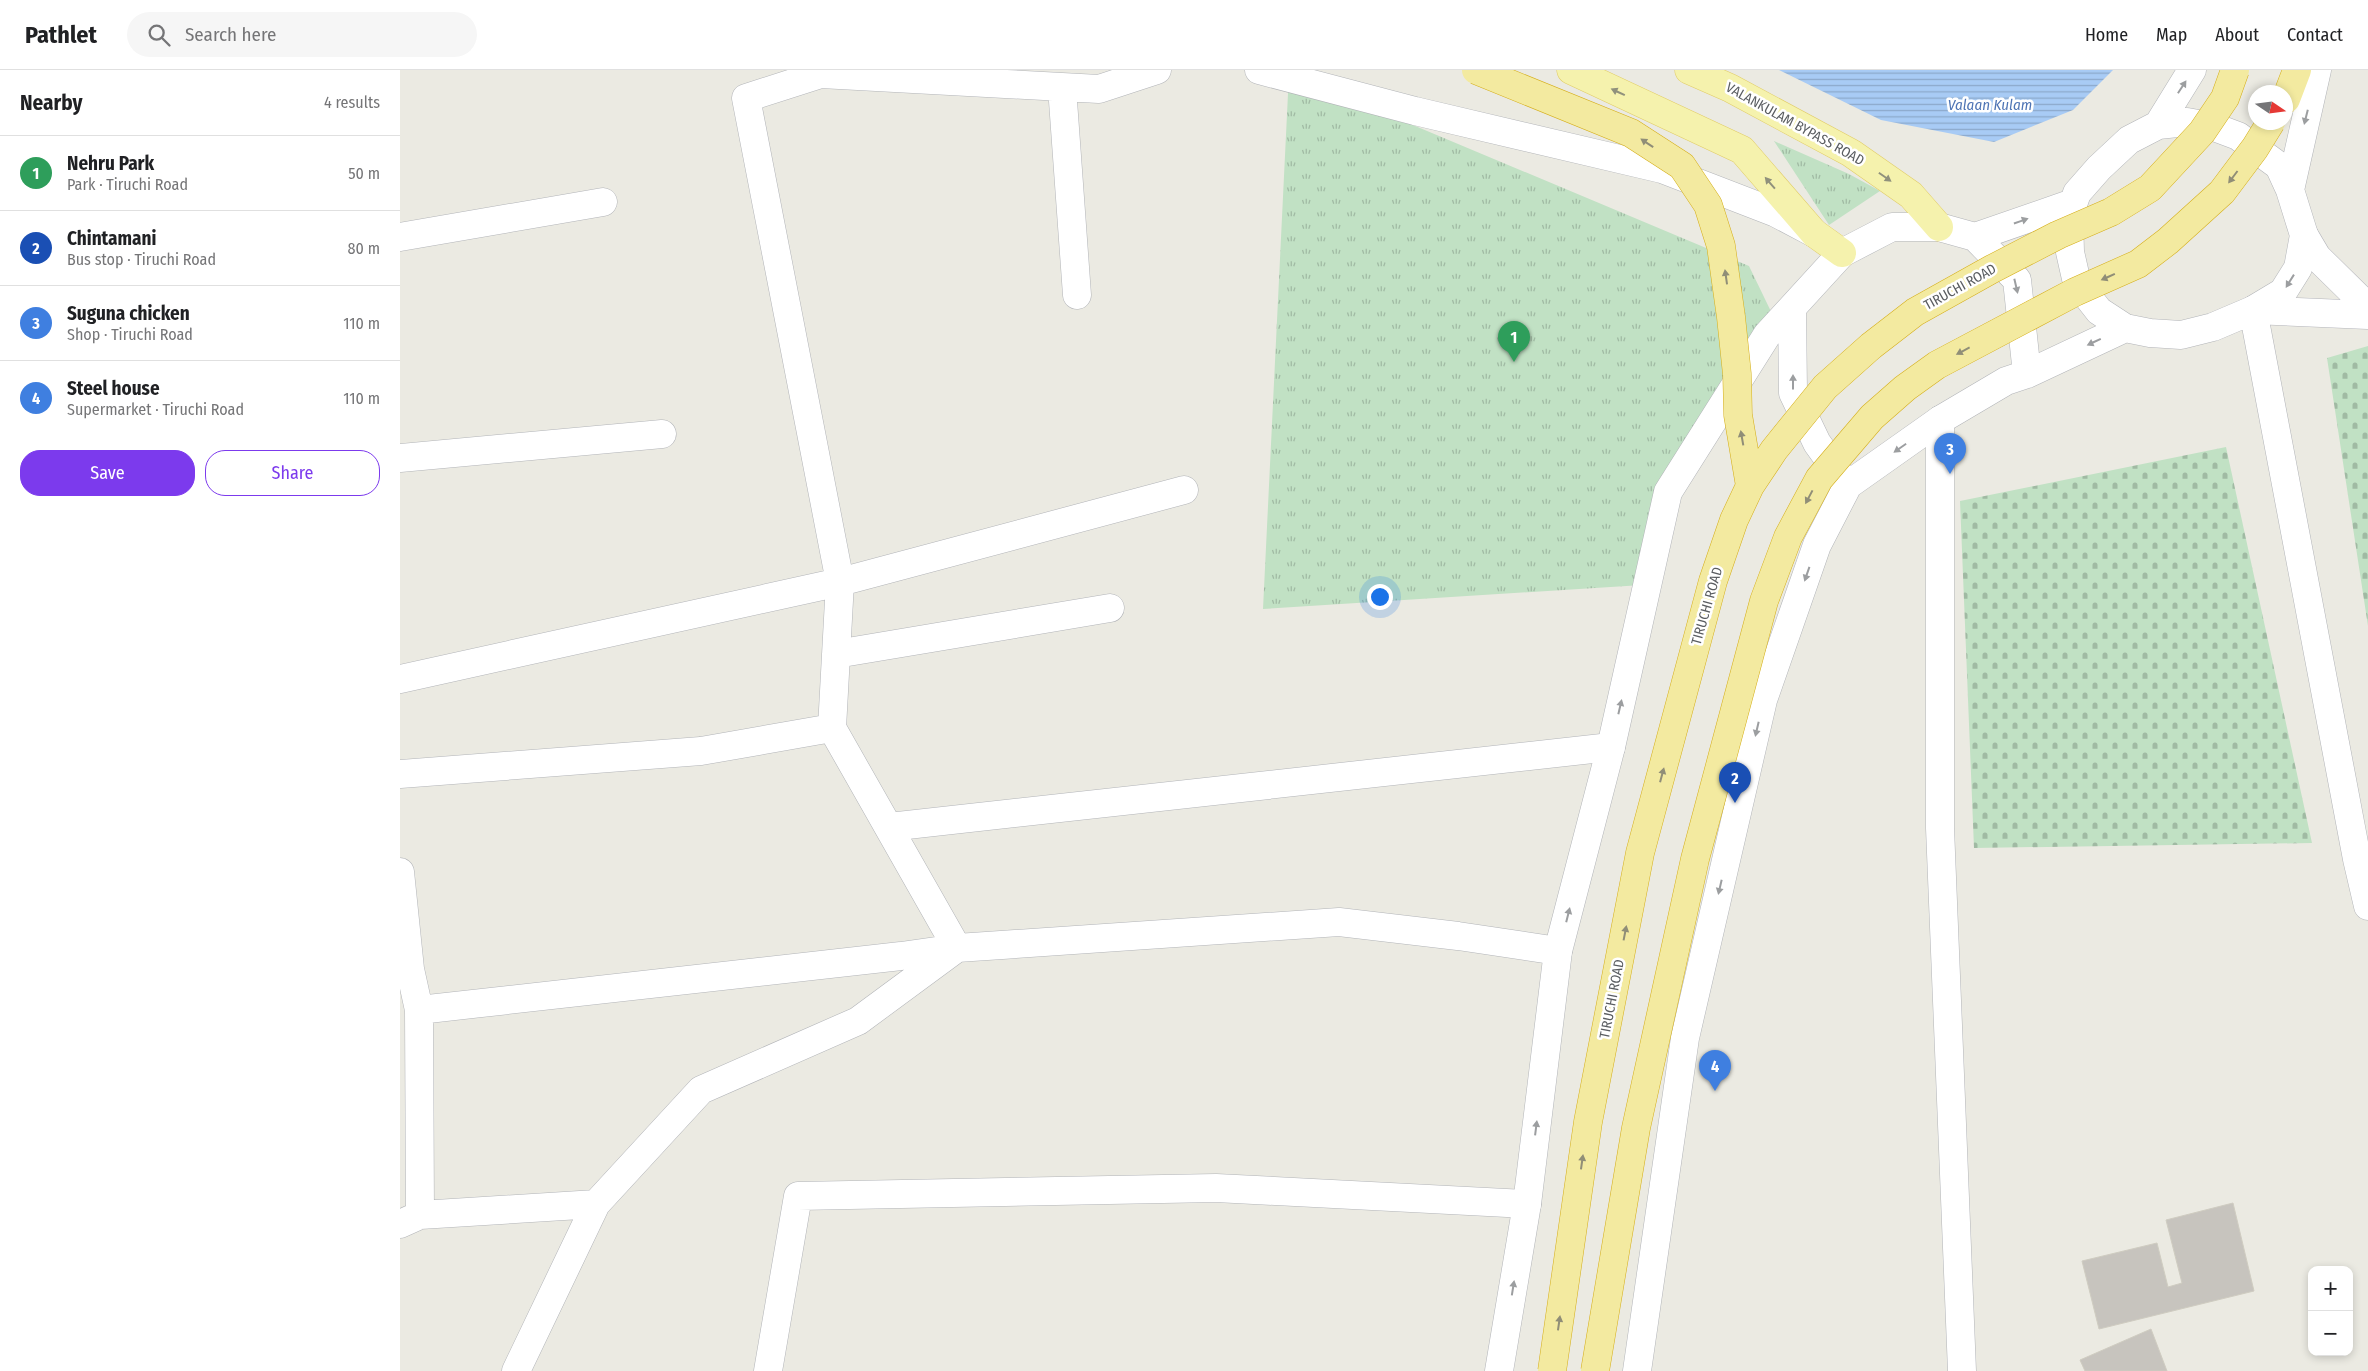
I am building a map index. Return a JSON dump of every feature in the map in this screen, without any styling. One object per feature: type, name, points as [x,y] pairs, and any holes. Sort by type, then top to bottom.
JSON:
[{"type":"highway","points":[[1476,70],[1631,133],[1682,166],[1708,205],[1721,246],[1732,317],[1737,374],[1738,415],[1750,486]]},
{"type":"highway","name":"TIRUCHI ROAD","points":[[1552,1371],[1588,1122],[1640,853],[1713,581],[1734,520],[1750,486],[1774,450],[1825,387],[1871,346],[1915,312],[2058,235],[2111,212],[2150,188],[2202,132],[2225,98],[2235,70]]},
{"type":"highway","points":[[2291,85],[2297,70]]},
{"type":"highway","points":[[1595,1371],[1636,1128],[1695,860],[1764,601],[1788,537],[1819,479],[1872,417],[1905,388],[1937,365],[2074,292],[2138,264],[2168,241],[2222,192],[2266,130]]},
{"type":"main road","points":[[1571,70],[1742,150],[1814,234],[1842,253]]},
{"type":"main road","name":"VALANKULAM BYPASS ROAD","points":[[1690,70],[1730,88],[1851,153],[1911,195],[1939,227]]},
{"type":"street","points":[[957,948],[832,728],[840,582],[746,98],[821,74],[1099,88],[1157,70]]},
{"type":"street","points":[[1259,70],[1414,111],[1662,169],[1776,213],[1814,234]]},
{"type":"street","points":[[2158,125],[2192,70]]},
{"type":"street","points":[[2290,190],[2317,70]]},
{"type":"street","points":[[1062,87],[1077,295]]},
{"type":"street","points":[[2304,235],[2298,268],[2283,292],[2252,310],[2213,327],[2181,335],[2150,333],[2125,328],[2099,311],[2077,283],[2070,252],[2069,216],[2077,193],[2099,168],[2129,140],[2158,125],[2187,122],[2214,127],[2238,136],[2278,166],[2290,190],[2304,235],[2317,257],[2368,306]]},
{"type":"street","points":[[400,237],[604,202]]},
{"type":"street","points":[[1975,237],[2073,203]]},
{"type":"street","points":[[1499,1371],[1527,1204],[1558,951],[1610,747],[1668,492],[1767,335],[1842,253],[1892,227],[1939,227],[1975,237],[2017,280],[2026,374]]},
{"type":"street","points":[[1792,308],[1793,393],[1817,443],[1848,485]]},
{"type":"street","points":[[2252,310],[2368,315]]},
{"type":"street","points":[[2252,310],[2357,859],[2368,906]]},
{"type":"street","points":[[1637,1371],[1685,1038],[1764,700],[1817,545],[1848,485],[1940,420],[2006,381],[2026,374],[2125,328]]},
{"type":"street","points":[[1940,420],[1940,828],[1962,1371]]},
{"type":"street","points":[[400,458],[662,434]]},
{"type":"street","points":[[400,679],[840,582],[1184,490]]},
{"type":"street","points":[[836,654],[1110,608]]},
{"type":"street","points":[[400,774],[701,752],[832,728]]},
{"type":"street","points":[[888,827],[1610,747]]},
{"type":"street","points":[[400,872],[405,969],[419,1010],[410,1220],[596,1204]]},
{"type":"street","points":[[419,1010],[892,958],[957,948],[1339,922],[1458,936],[1558,951]]},
{"type":"street","points":[[516,1371],[596,1204],[701,1090],[858,1021],[957,948]]},
{"type":"street","points":[[768,1371],[798,1196],[1216,1188],[1527,1204]]},
{"type":"green space","points":[[1289,73],[1749,266],[1778,326],[1676,506],[1658,584],[1263,609]]},
{"type":"green space","points":[[1774,141],[1849,174],[1880,191],[1829,225]]},
{"type":"green space","points":[[2368,346],[2368,626],[2327,358]]},
{"type":"green space","points":[[2226,447],[2312,843],[1974,848],[1960,501]]},
{"type":"water","name":"Valaan Kulam","points":[[1779,70],[2113,70],[2073,110],[1994,142],[1881,120]]},
{"type":"building","points":[[2233,1203],[2254,1291],[2099,1329],[2082,1261],[2157,1243],[2168,1287],[2182,1283],[2166,1220]]},
{"type":"building","points":[[2151,1329],[2167,1371],[2085,1371],[2080,1360]]},
{"type":"place","name":"Nehru Park","points":[[1514,362]]},
{"type":"place","name":"Suguna chicken","points":[[1950,474]]},
{"type":"place","name":"Chintamani","points":[[1735,803]]},
{"type":"place","name":"Steel house","points":[[1715,1091]]}]
